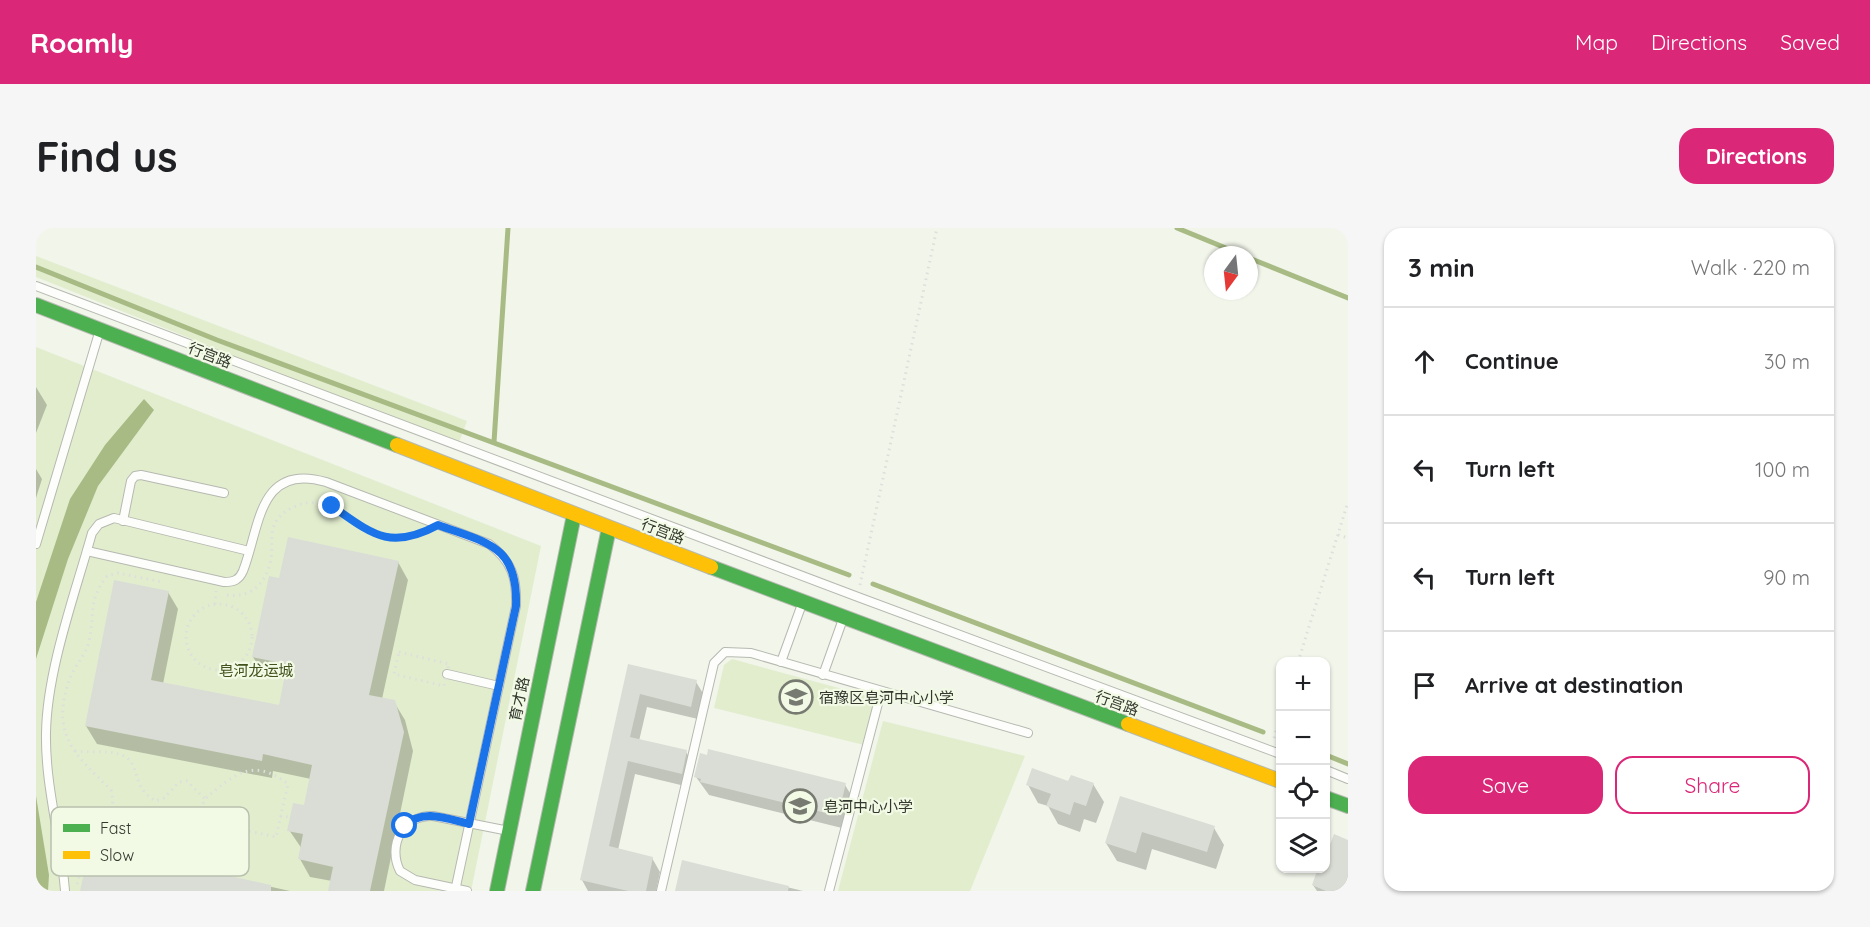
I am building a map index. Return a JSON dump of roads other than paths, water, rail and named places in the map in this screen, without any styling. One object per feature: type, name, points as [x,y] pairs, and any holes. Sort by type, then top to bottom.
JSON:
[{"type":"main road","name":"行宫路","points":[[36,305],[843,619],[1276,779]]},
{"type":"main road","name":"育才路","points":[[497,891],[574,514]]},
{"type":"main road","points":[[533,891],[609,528]]},
{"type":"main road","points":[[1330,799],[1348,806]]},
{"type":"lane","points":[[36,286],[858,597],[1276,752]]},
{"type":"lane","points":[[36,544],[100,330]]},
{"type":"lane","points":[[123,520],[131,481],[135,476],[141,475],[224,493]]},
{"type":"lane","points":[[87,551],[228,582],[240,578],[260,512],[267,498],[282,484],[303,478],[326,482],[489,544],[502,554],[512,568],[515,578],[516,606],[455,890]]},
{"type":"lane","points":[[52,807],[46,732],[52,681],[92,533],[99,524],[108,519],[123,520],[249,551]]},
{"type":"lane","points":[[782,662],[802,603]]},
{"type":"lane","points":[[823,675],[843,619]]},
{"type":"lane","points":[[661,891],[714,663],[725,652],[737,652],[782,662],[1028,733]]},
{"type":"lane","points":[[447,674],[499,686]]},
{"type":"lane","points":[[829,891],[881,692]]},
{"type":"lane","points":[[1330,772],[1348,779]]},
{"type":"lane","points":[[466,891],[405,876],[397,864],[399,842],[405,826],[411,819],[421,816],[509,832]]},
{"type":"lane","points":[[63,876],[65,891]]},
{"type":"waterway","points":[[494,442],[508,228]]},
{"type":"waterway","points":[[1177,228],[1221,246]]},
{"type":"waterway","points":[[1258,262],[1348,298]]},
{"type":"waterway","points":[[36,267],[217,340],[849,575]]},
{"type":"waterway","points":[[873,584],[1263,732]]},
{"type":"waterway","points":[[1330,757],[1348,764]]},
{"type":"place","name":"宿豫区皂河中心小学","points":[[796,697]]},
{"type":"place","name":"皂河中心小学","points":[[800,806]]},
{"type":"park label","name":"皂河龙运城","points":[[256,670]]}]
